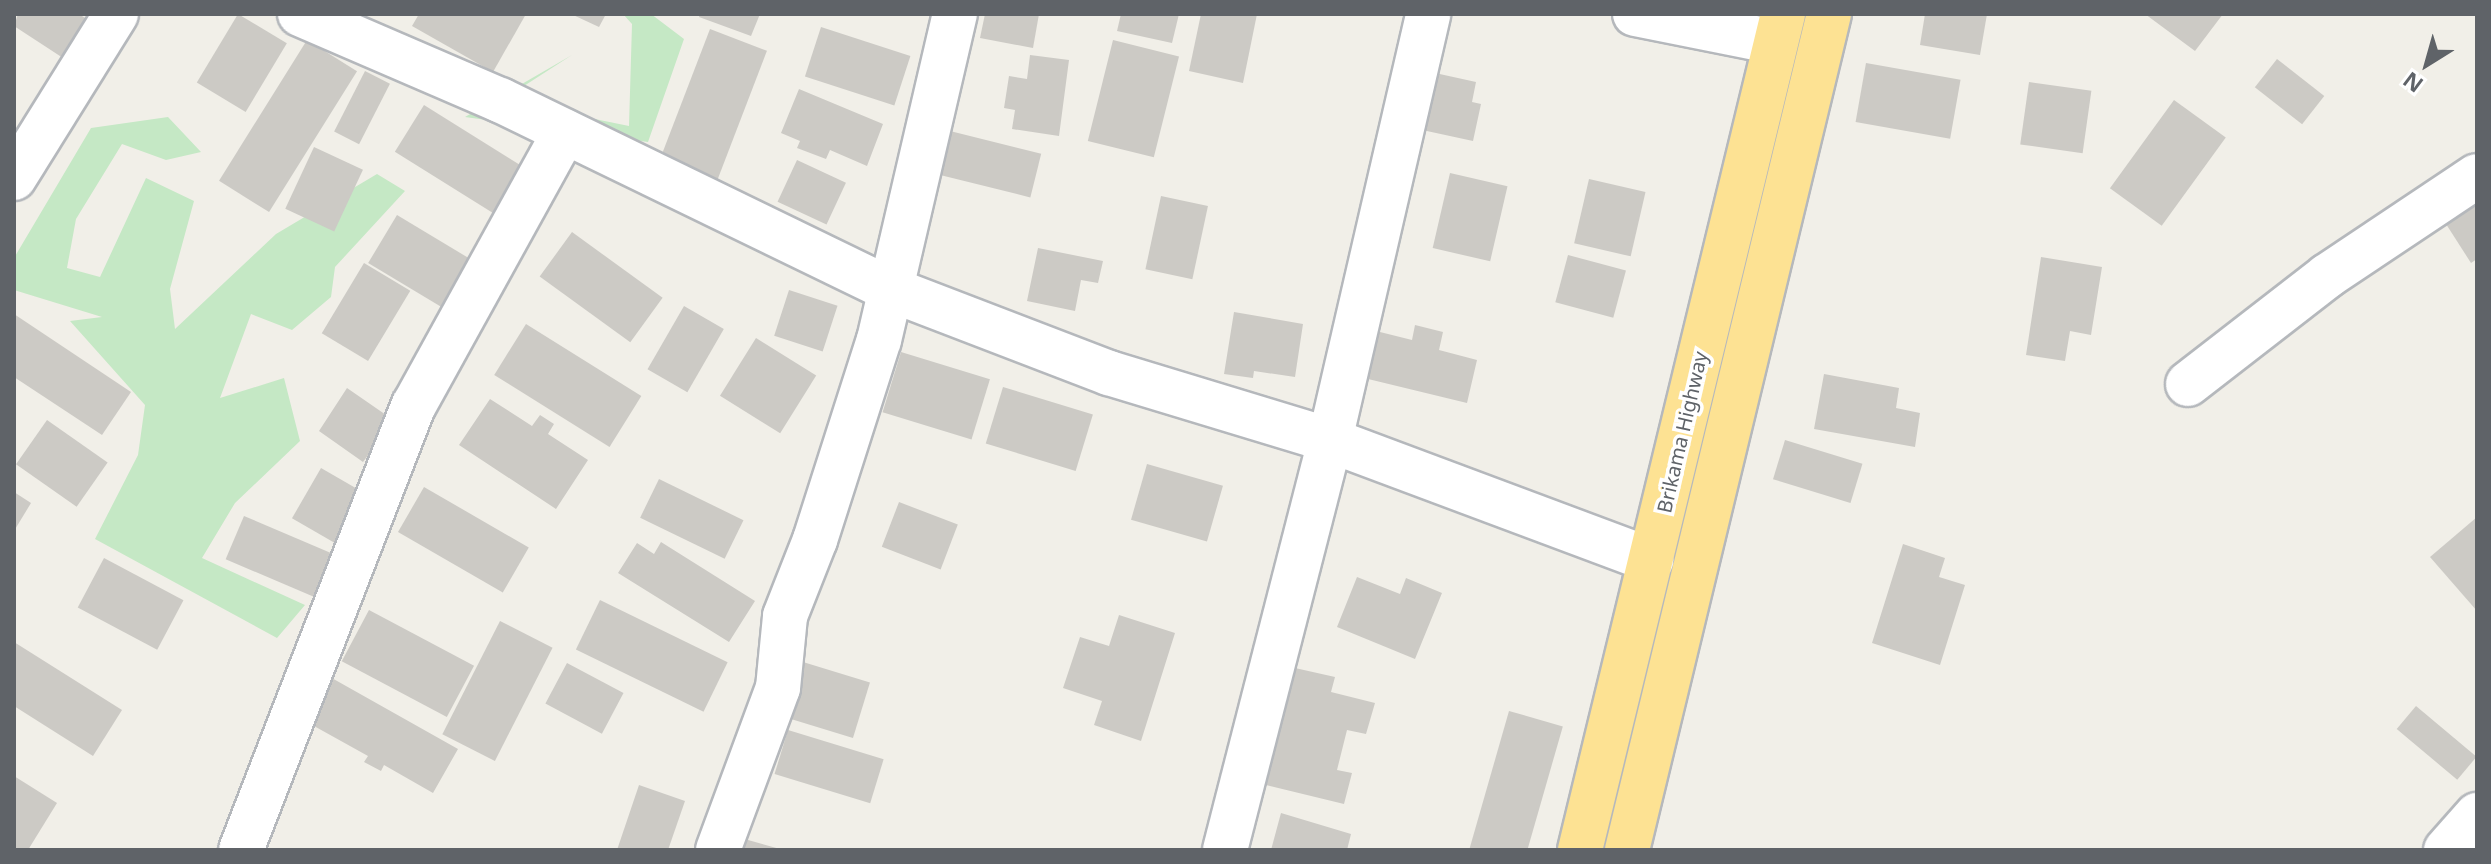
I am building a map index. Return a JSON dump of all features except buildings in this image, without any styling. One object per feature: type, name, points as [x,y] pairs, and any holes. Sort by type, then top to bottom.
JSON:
[{"type":"highway","points":[[1627,850],[1829,14]]},
{"type":"highway","name":"Brikama Highway","points":[[1580,850],[1779,28]]},
{"type":"street","points":[[14,178],[116,14]]},
{"type":"street","points":[[300,14],[500,100],[890,289],[1109,373],[1330,440],[1651,560]]},
{"type":"street","points":[[718,850],[778,688],[785,616],[815,540],[856,412],[890,289],[955,14]]},
{"type":"street","points":[[1225,850],[1330,440],[1428,14]]},
{"type":"street","points":[[1635,14],[1779,28]]},
{"type":"street","points":[[241,850],[414,405],[565,132]]},
{"type":"street","points":[[2188,384],[2327,276],[2477,176]]},
{"type":"street","points":[[2446,850],[2477,815]]},
{"type":"green space","points":[[623,14],[651,14],[684,39],[648,142],[465,117],[572,55],[502,100],[629,126],[632,24]]},
{"type":"green space","points":[[168,117],[201,152],[166,160],[122,144],[76,219],[67,268],[100,277],[146,178],[194,201],[170,289],[175,329],[276,234],[377,174],[405,191],[335,267],[331,297],[292,330],[251,314],[220,398],[284,378],[300,441],[235,503],[202,558],[305,605],[277,638],[95,539],[138,455],[145,405],[70,321],[102,317],[14,290],[14,258],[91,128]]}]
